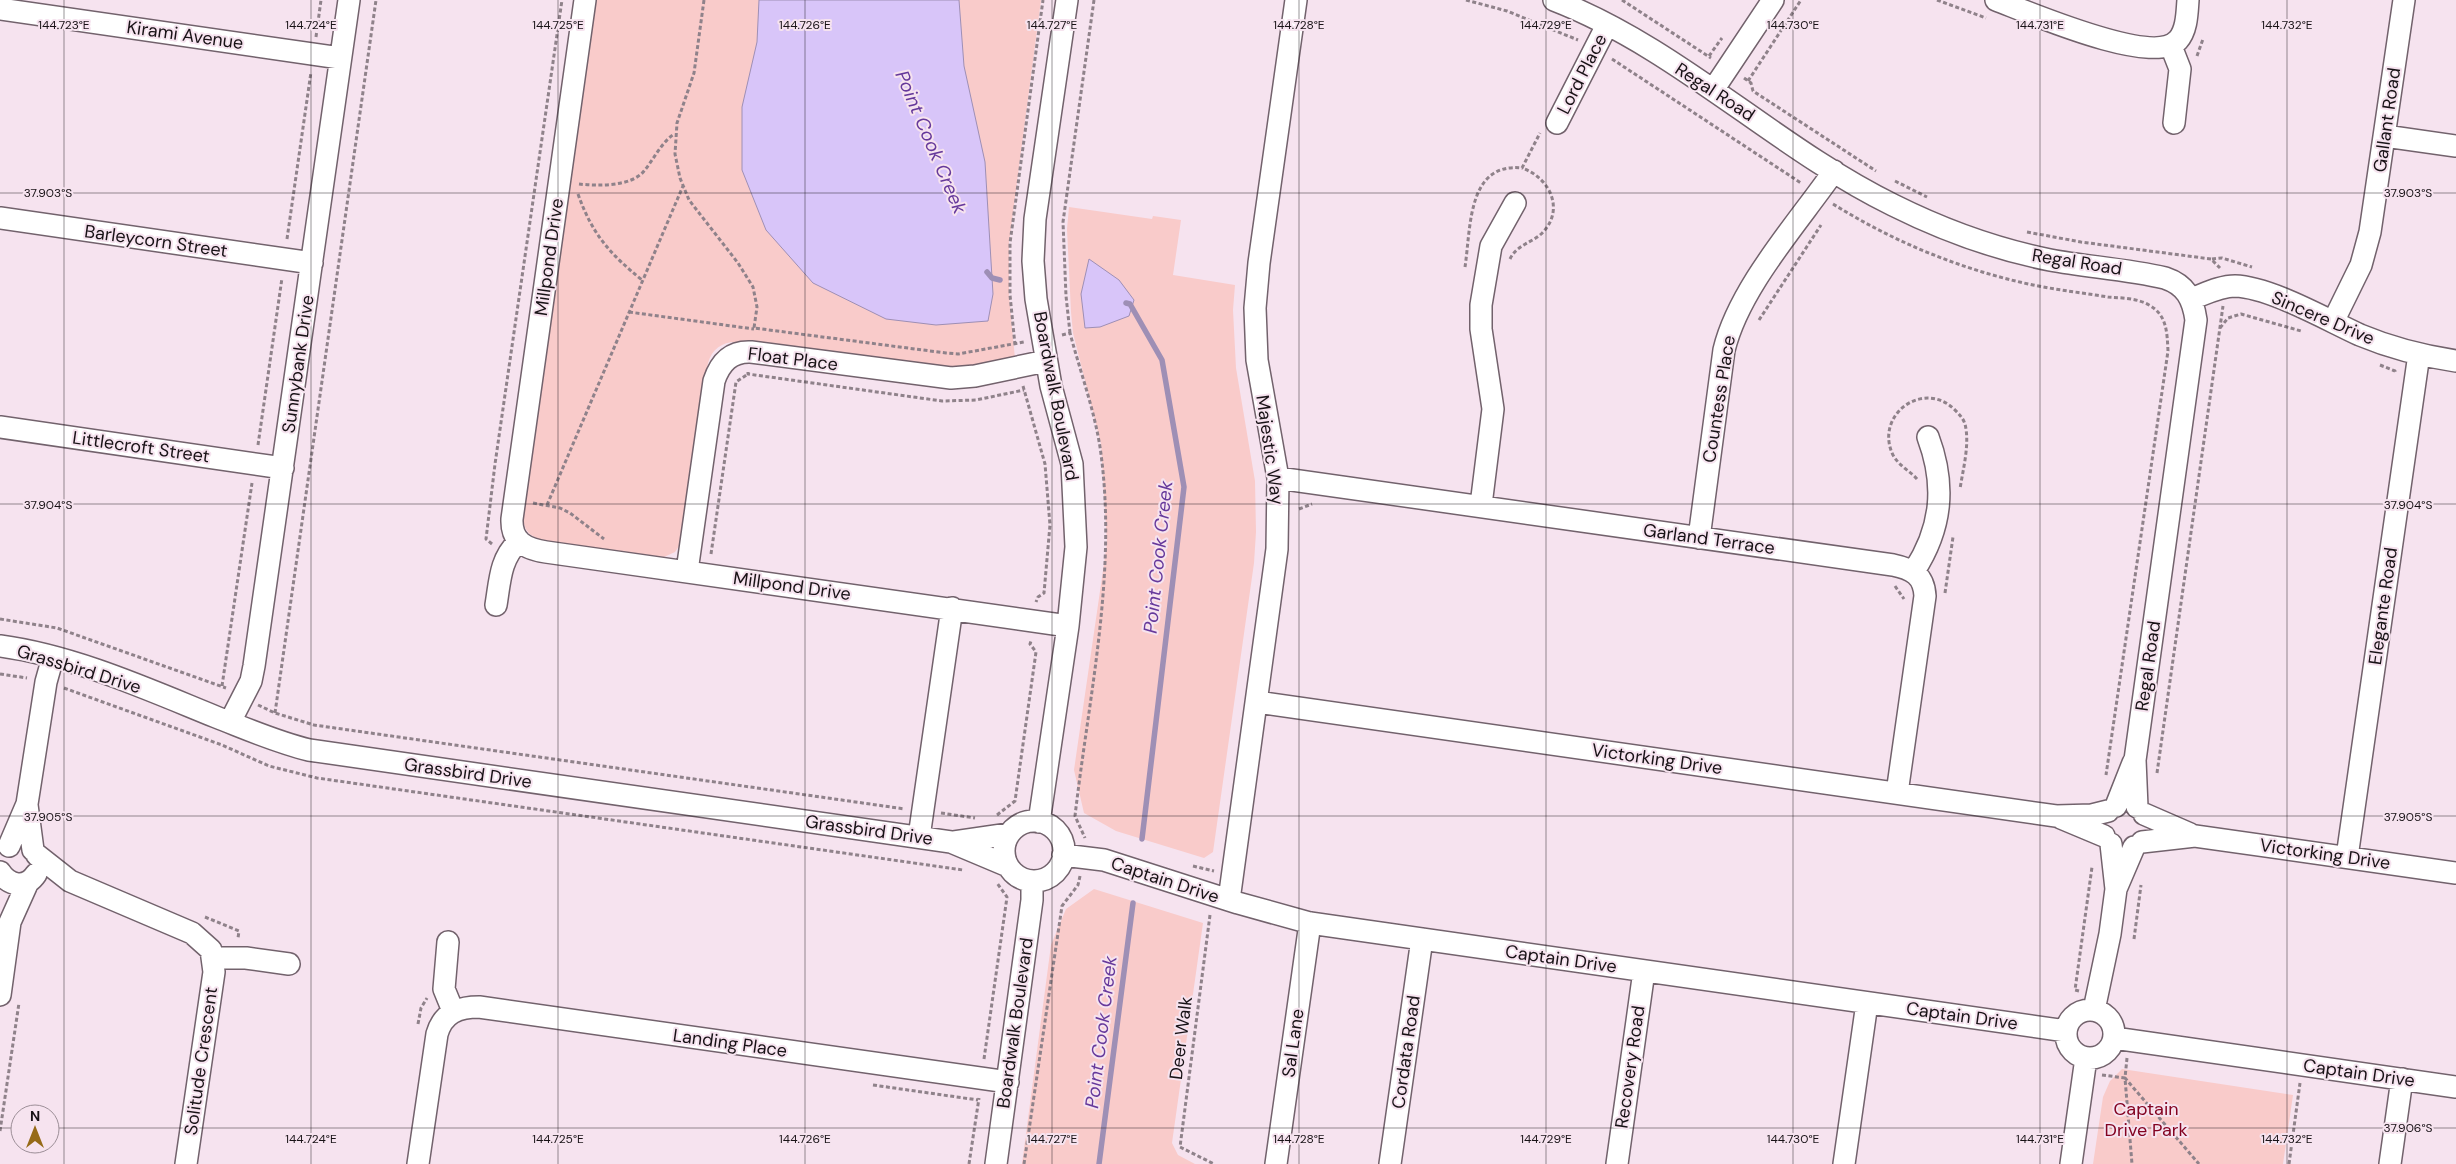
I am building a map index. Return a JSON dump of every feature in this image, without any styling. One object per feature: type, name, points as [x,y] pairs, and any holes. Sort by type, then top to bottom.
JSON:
[{"type":"street","name":"Sunnybank Drive","points":[[230,722],[251,681],[254,666],[349,0]]},
{"type":"street","name":"Millpond Drive","points":[[496,605],[501,570],[512,549],[514,500],[585,0]]},
{"type":"street","name":"Boardwalk Boulevard","points":[[1040,822],[1068,626],[1076,547],[1075,491],[1072,464],[1046,361],[1033,261],[1034,219],[1066,0]]},
{"type":"street","name":"Majestic Way","points":[[1221,897],[1232,877],[1287,479],[1257,360],[1255,308],[1259,263],[1296,0]]},
{"type":"street","name":"Regal Road","points":[[1554,0],[1607,25],[1714,90],[1834,171],[1891,205],[1952,232],[1984,243],[2049,260],[2165,278],[2182,286],[2191,299],[2196,320],[2134,760],[2140,810]]},
{"type":"street","points":[[1714,90],[1773,0]]},
{"type":"street","points":[[2008,2],[2114,42],[2150,48],[2171,46],[2182,35],[2188,0]]},
{"type":"street","name":"Gallant Road","points":[[2333,322],[2361,265],[2366,249],[2404,0]]},
{"type":"street","name":"Kirami Avenue","points":[[0,9],[340,58]]},
{"type":"street","name":"Lord Place","points":[[1557,123],[1607,25]]},
{"type":"street","points":[[2171,46],[2180,69],[2174,123]]},
{"type":"street","points":[[2384,136],[2456,146]]},
{"type":"street","name":"Countess Place","points":[[1699,538],[1724,350],[1729,329],[1737,312],[1776,252],[1826,199],[1834,171]]},
{"type":"street","points":[[1481,505],[1493,409],[1481,329],[1480,305],[1491,246],[1515,203]]},
{"type":"street","name":"Barleycorn Street","points":[[0,218],[312,263]]},
{"type":"street","name":"Sincere Drive","points":[[2191,299],[2224,287],[2239,286],[2264,293],[2377,342],[2419,354],[2456,361]]},
{"type":"street","name":"Float Place","points":[[687,571],[714,381],[720,366],[733,355],[751,352],[951,378],[975,376],[1046,361]]},
{"type":"street","name":"Elegante Road","points":[[2347,857],[2419,354]]},
{"type":"street","name":"Littlecroft Street","points":[[0,427],[283,468]]},
{"type":"street","points":[[1897,793],[1925,596],[1922,582],[1914,571],[1931,542],[1940,488],[1935,455],[1928,437]]},
{"type":"street","name":"Garland Terrace","points":[[1287,479],[1481,505],[1893,565],[1914,571]]},
{"type":"street","name":"Millpond Drive","points":[[512,549],[528,548],[1068,626]]},
{"type":"street","points":[[919,837],[952,608]]},
{"type":"street","name":"Grassbird Drive","points":[[0,646],[92,669],[230,722],[269,740],[336,755],[951,842],[1002,874]]},
{"type":"street","points":[[3,851],[27,804],[46,682],[53,658]]},
{"type":"street","name":"Victorking Drive","points":[[1257,702],[2056,816],[2092,815],[2112,808]]},
{"type":"street","name":"Regal Road","points":[[2112,808],[2134,760]]},
{"type":"street","points":[[10,922],[39,867],[27,804]]},
{"type":"street","points":[[2071,1164],[2085,1065],[2070,1048],[2066,1031],[2070,1021],[2076,1014],[2096,1002],[2116,889],[2147,828],[2140,810],[2130,805],[2112,808],[2102,823],[2116,889]]},
{"type":"street","name":"Victorking Drive","points":[[2140,810],[2195,836]]},
{"type":"street","name":"Victorking Drive","points":[[2056,816],[2107,840]]},
{"type":"street","points":[[1040,822],[1047,824],[1062,840],[1064,856],[1061,864],[1049,877],[1032,881],[1002,874],[1003,850],[1009,834],[1022,823],[1040,822]]},
{"type":"street","name":"Grassbird Drive","points":[[951,842],[987,828],[1009,834]]},
{"type":"street","name":"Victorking Drive","points":[[2138,845],[2195,836],[2456,873]]},
{"type":"street","points":[[2107,840],[2122,849],[2138,845]]},
{"type":"street","points":[[3,851],[21,844],[35,852],[70,881],[192,933],[206,944],[213,958],[246,958],[289,964]]},
{"type":"street","name":"Captain Drive","points":[[1064,856],[1090,848],[1104,860],[1310,923],[2066,1031]]},
{"type":"street","points":[[1,875],[16,884],[31,880],[70,881]]},
{"type":"street","points":[[1,875],[10,922],[10,996]]},
{"type":"street","name":"Boardwalk Boulevard","points":[[996,1164],[1032,900],[1032,881]]},
{"type":"street","name":"Sal Lane","points":[[1276,1164],[1310,923]]},
{"type":"street","name":"Cordata Road","points":[[1390,1164],[1422,939]]},
{"type":"street","points":[[418,1164],[437,1034],[442,1020],[453,1011],[444,989],[448,942]]},
{"type":"street","name":"Solitude Crescent","points":[[186,1164],[214,972],[213,958]]},
{"type":"street","name":"Recovery Road","points":[[1616,1164],[1644,971]]},
{"type":"street","points":[[2085,1065],[2122,1039],[2114,1031],[2108,1017],[2096,1002]]},
{"type":"street","points":[[1844,1164],[1867,1003]]},
{"type":"street","name":"Landing Place","points":[[453,1011],[460,1008],[479,1007],[1008,1082]]},
{"type":"street","name":"Captain Drive","points":[[2122,1039],[2456,1087]]},
{"type":"street","points":[[2390,1164],[2402,1079]]},
{"type":"path","points":[[222,686],[321,0]]},
{"type":"path","points":[[274,713],[376,0]]},
{"type":"path","points":[[512,549],[486,539],[562,0]]},
{"type":"path","points":[[1070,333],[1066,296],[1063,222],[1094,0]]},
{"type":"path","points":[[1466,0],[1533,21],[1594,48],[1638,74],[1826,199],[1885,233],[1943,258],[2002,278],[2140,301],[2157,310],[2165,321],[2168,351],[2105,780]]},
{"type":"path","points":[[1622,0],[1751,83],[1753,91],[1878,172]]},
{"type":"path","points":[[1748,81],[1801,0]]},
{"type":"path","points":[[642,280],[618,260],[597,235],[589,223],[575,184],[618,183],[640,176],[665,142],[674,134]]},
{"type":"path","points":[[1508,266],[1515,251],[1540,235],[1546,228],[1552,214],[1553,200],[1546,183],[1540,176],[1522,168]]},
{"type":"path","points":[[536,178],[560,182]]},
{"type":"path","points":[[1892,180],[1935,201]]},
{"type":"path","points":[[547,505],[684,186]]},
{"type":"path","points":[[1826,199],[1829,213]]},
{"type":"path","points":[[1755,324],[1824,220]]},
{"type":"path","points":[[2026,232],[2081,242],[2211,259],[2220,268],[2224,287],[2220,328],[2156,778]]},
{"type":"path","points":[[629,312],[754,328]]},
{"type":"path","points":[[2220,328],[2228,318],[2241,314],[2275,322],[2309,334]]},
{"type":"path","points":[[0,619],[57,628],[222,686],[274,713],[314,725],[923,811],[987,828],[992,819],[1015,801],[1036,652],[1030,644],[1038,597],[1044,593],[1050,525],[1045,464],[1018,367],[1014,344]]},
{"type":"path","points":[[2371,362],[2395,371],[2394,381]]},
{"type":"path","points":[[1287,479],[1299,509],[1299,518]]},
{"type":"path","points":[[491,496],[547,505],[570,513],[600,537],[609,540]]},
{"type":"path","points":[[1299,509],[1312,503],[1319,504]]},
{"type":"path","points":[[1886,585],[1896,586],[1904,597],[1903,607]]},
{"type":"path","points":[[1024,1164],[1062,906],[1078,885],[1090,848],[1075,816],[1080,774]]},
{"type":"path","points":[[1085,836],[1090,848]]},
{"type":"path","points":[[1186,864],[1232,877]]},
{"type":"path","points":[[2092,866],[2075,990],[2096,1002]]},
{"type":"path","points":[[969,1164],[1007,897],[1002,874]]},
{"type":"path","points":[[2134,939],[2141,883]]},
{"type":"path","name":"Deer Walk","points":[[1214,1164],[1180,1147],[1221,897]]},
{"type":"path","points":[[0,1131],[10,996]]},
{"type":"path","points":[[2122,1039],[2132,1164]]},
{"type":"path","points":[[2085,1065],[2125,1078],[2199,1164]]},
{"type":"path","points":[[2289,1164],[2302,1065]]},
{"type":"path","points":[[870,1084],[978,1100]]},
{"type":"green space","points":[[593,0],[1041,0],[1009,243],[1009,295],[1015,359],[974,368],[933,369],[738,342],[719,346],[712,353],[708,363],[682,542],[675,552],[664,557],[548,542],[530,534],[523,521],[522,507]]},
{"type":"green space","points":[[1069,207],[1152,219],[1153,216],[1181,220],[1173,275],[1235,285],[1233,310],[1236,368],[1255,481],[1256,532],[1254,563],[1213,852],[1204,858],[1116,831],[1084,813],[1074,770],[1107,543],[1101,444],[1073,333],[1067,229]]},
{"type":"green space","points":[[1094,889],[1203,923],[1172,1143],[1178,1155],[1195,1164],[1022,1164],[1051,945],[1066,909]]},
{"type":"green space","name":"Captain Drive Park","points":[[2122,1069],[2293,1095],[2283,1164],[2093,1164],[2103,1097],[2110,1081]]},
{"type":"water","points":[[759,0],[959,0],[964,66],[985,162],[993,294],[988,321],[936,325],[886,319],[813,283],[766,230],[742,170],[742,107],[757,42]]},
{"type":"water","points":[[1089,259],[1119,280],[1134,300],[1129,316],[1100,327],[1085,328],[1081,294]]},
{"type":"waterway","name":"Point Cook Creek","points":[[987,272],[992,278],[1000,280]]},
{"type":"waterway","name":"Point Cook Creek","points":[[1126,303],[1130,304],[1162,360],[1184,487],[1142,839]]},
{"type":"waterway","name":"Point Cook Creek","points":[[1099,1164],[1133,903]]}]
